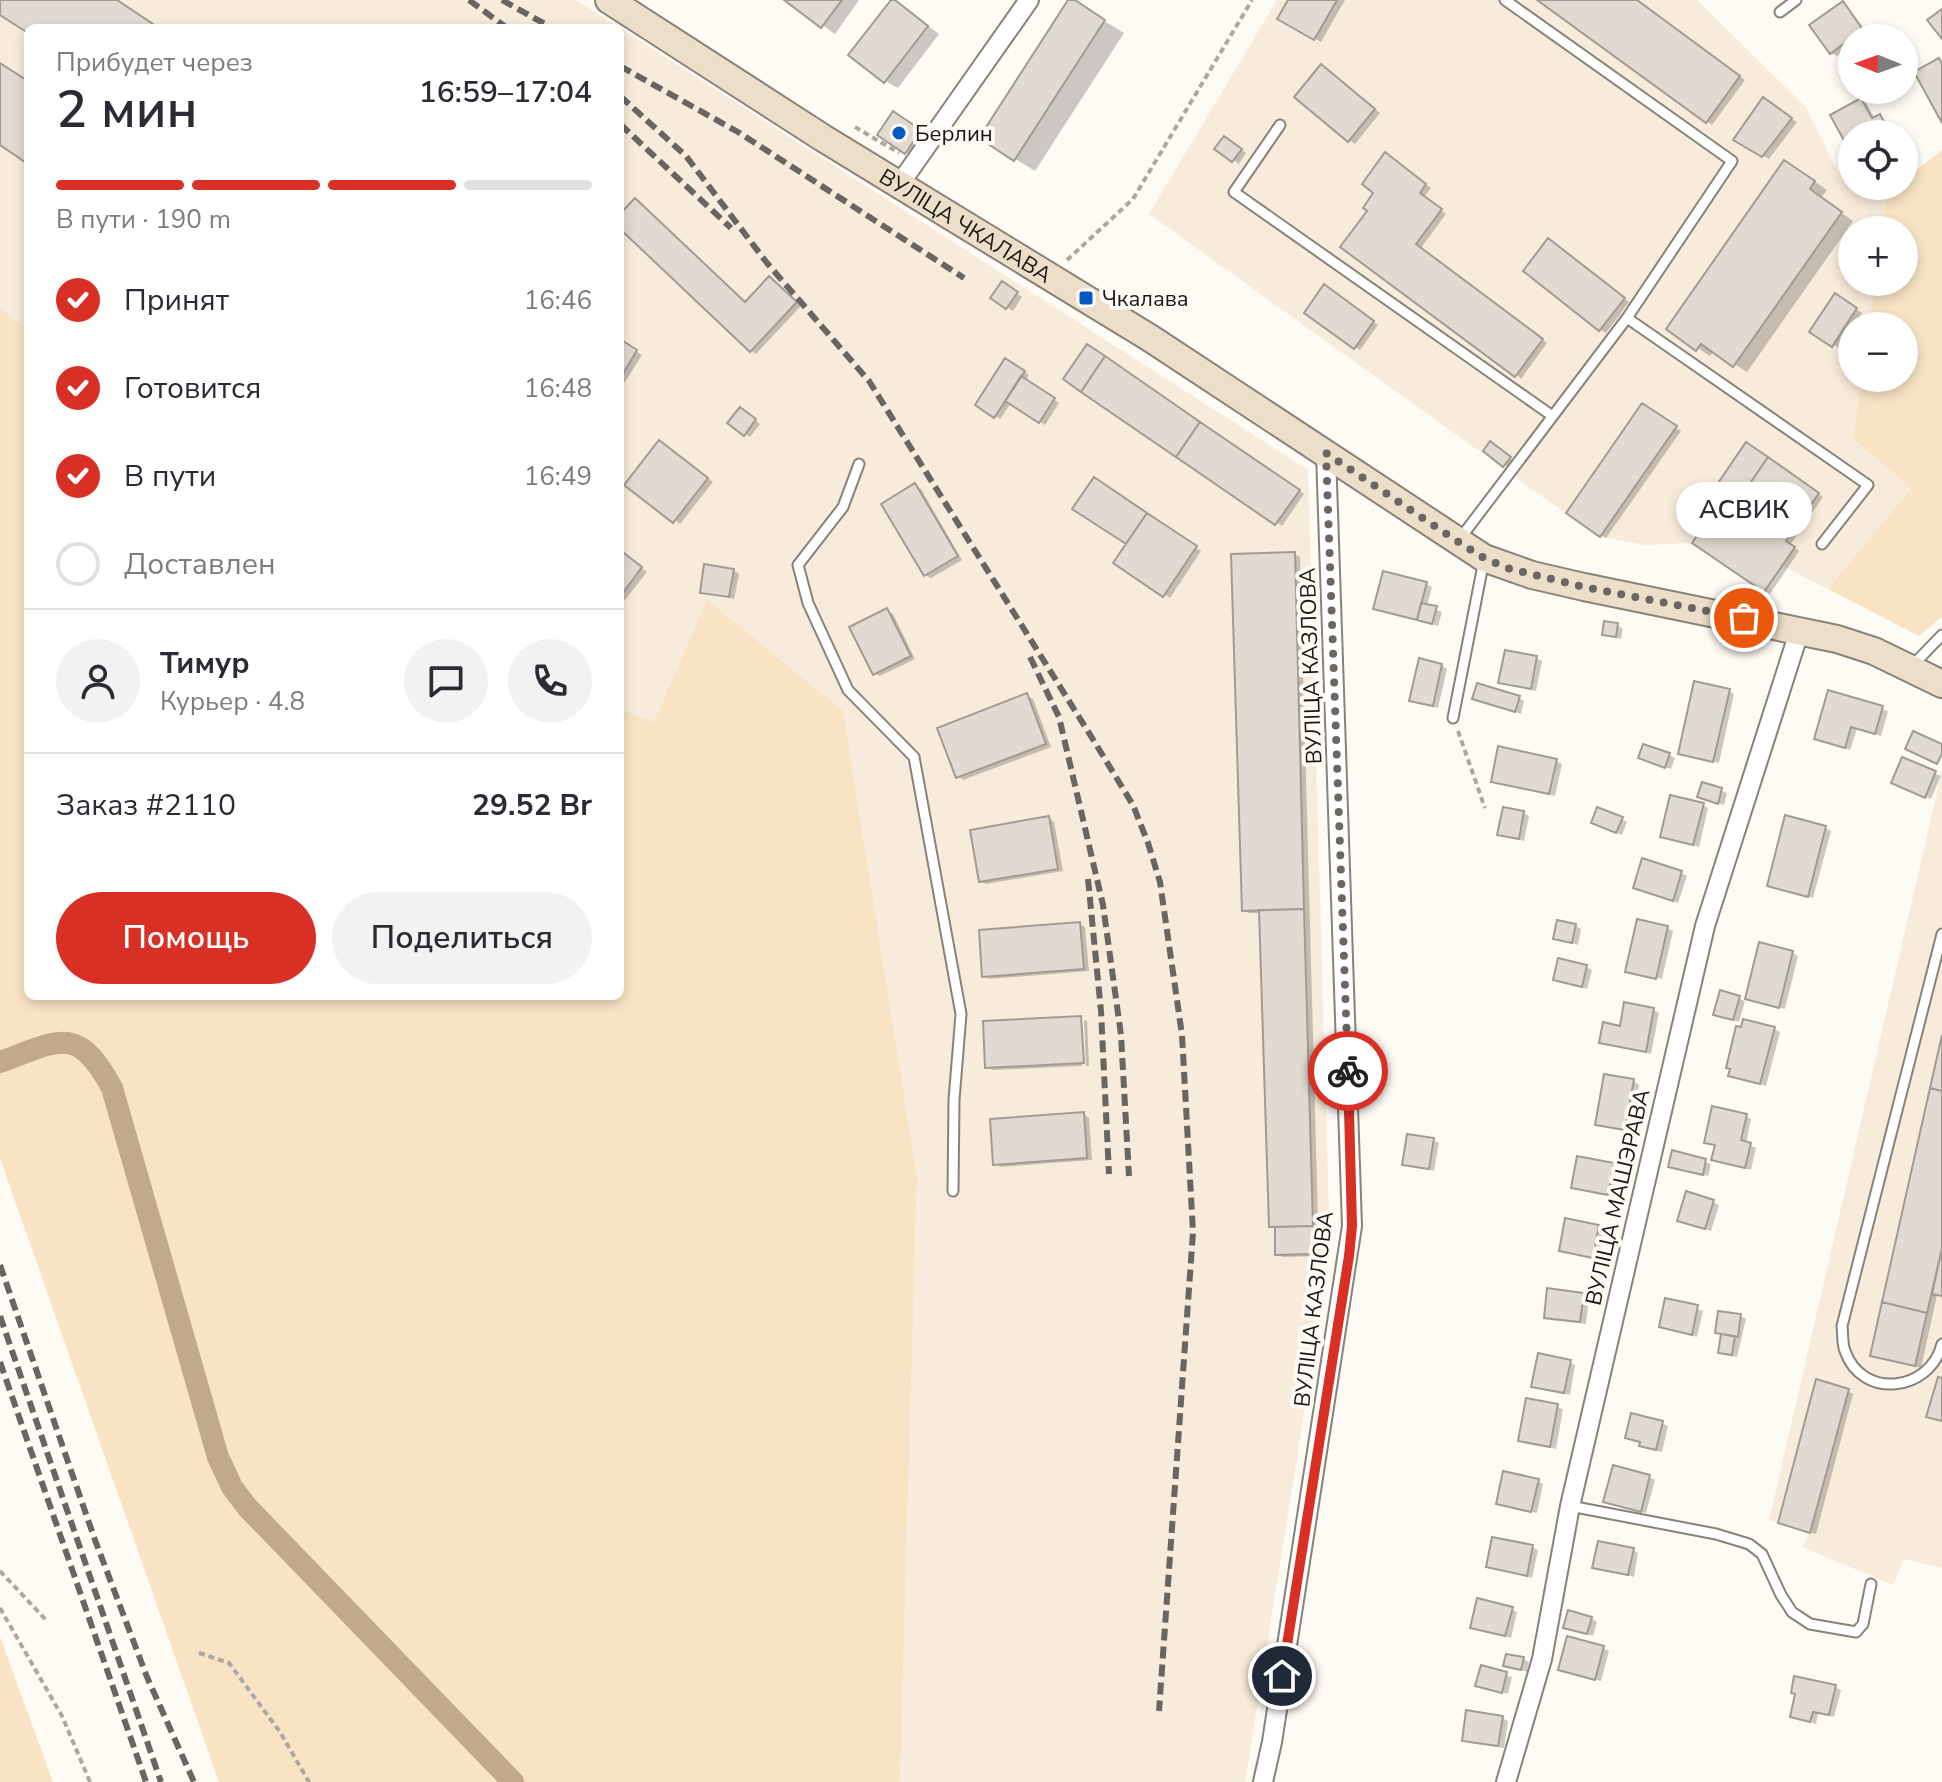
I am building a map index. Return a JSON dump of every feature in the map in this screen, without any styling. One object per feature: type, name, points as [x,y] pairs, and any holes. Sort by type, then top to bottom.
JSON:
[{"type":"street","name":"ВУЛІЦА ЧКАЛАВА","points":[[609,0],[899,185],[1051,276],[1484,558],[1532,575],[1584,587],[1800,629],[1874,651],[1942,684]]},
{"type":"street","points":[[899,185],[1029,0]]},
{"type":"street","name":"ВУЛІЦА КАЗЛОВА","points":[[1263,1782],[1272,1742],[1352,1226],[1326,453]]},
{"type":"street","name":"ВУЛІЦА МАШЭРАВА","points":[[1506,1782],[1542,1659],[1570,1506],[1705,926],[1800,629]]},
{"type":"lane","points":[[1457,541],[1627,318],[1732,161],[1505,0]]},
{"type":"lane","points":[[1780,12],[1796,0]]},
{"type":"lane","points":[[1280,125],[1234,192],[1551,415]]},
{"type":"lane","points":[[1627,318],[1868,485],[1822,544]]},
{"type":"lane","points":[[859,464],[843,507],[798,565],[808,603],[848,690],[914,757],[961,1014],[954,1100],[953,1191]]},
{"type":"lane","points":[[1453,718],[1484,558]]},
{"type":"lane","points":[[1910,669],[1942,635]]},
{"type":"lane","points":[[1942,934],[1842,1326],[1844,1350],[1860,1375],[1883,1386],[1905,1384],[1924,1374],[1939,1354],[1942,1344]]},
{"type":"lane","points":[[1570,1506],[1716,1534],[1749,1544],[1762,1554],[1792,1612],[1810,1624],[1856,1632],[1863,1624],[1871,1584]]},
{"type":"path","points":[[1051,276],[1133,199],[1252,0]]},
{"type":"path","points":[[1453,718],[1485,808]]},
{"type":"path","points":[[0,1571],[46,1620]]},
{"type":"path","points":[[0,1608],[62,1716],[90,1782]]},
{"type":"path","points":[[199,1653],[229,1663],[280,1732],[309,1782]]},
{"type":"shaded area","points":[[0,0],[576,0],[614,24],[24,24],[24,326],[0,308]]},
{"type":"shaded area","points":[[1277,0],[1697,0],[1805,106],[1838,172],[1838,200],[1886,200],[1884,216],[1838,216],[1838,296],[1873,296],[1871,312],[1838,312],[1838,392],[1859,392],[1853,439],[1911,488],[1828,589],[1783,566],[1764,592],[1692,543],[1645,545],[1600,537],[1149,214]]},
{"type":"shaded area","points":[[624,31],[1308,470],[1330,1252],[1245,1782],[900,1782],[917,1178],[653,722],[624,711]]},
{"type":"shaded area","points":[[1942,150],[1942,617],[1919,636],[1828,589],[1911,488],[1853,439],[1859,392],[1918,392],[1918,312],[1871,312],[1873,296],[1918,296],[1918,216],[1884,216],[1886,200],[1918,200],[1918,169]]},
{"type":"shaded area","points":[[0,308],[24,326],[24,1000],[624,1000],[624,711],[654,722],[707,600],[843,711],[917,1178],[900,1782],[219,1782],[0,1158]]},
{"type":"shaded area","points":[[1942,771],[1942,1568],[1904,1559],[1893,1585],[1802,1547],[1810,1533],[1769,1520]]},
{"type":"shaded area","points":[[0,1637],[53,1782],[0,1782]]},
{"type":"building","points":[[0,0],[117,0],[153,24],[24,24],[24,30],[0,15]]},
{"type":"building","points":[[784,0],[842,0],[821,28]]},
{"type":"building","points":[[891,0],[928,26],[884,83],[848,55]]},
{"type":"building","points":[[1068,0],[1075,0],[1105,20],[1014,161],[979,138]]},
{"type":"building","points":[[1288,0],[1337,0],[1314,40],[1277,19]]},
{"type":"building","points":[[1537,0],[1637,0],[1740,76],[1706,123]]},
{"type":"building","points":[[1843,1],[1859,24],[1838,24],[1838,48],[1830,54],[1809,25]]},
{"type":"building","points":[[1942,9],[1942,39],[1927,20]]},
{"type":"building","points":[[1939,58],[1942,64],[1942,123],[1918,79],[1918,70]]},
{"type":"building","points":[[0,63],[24,78],[24,161],[0,145]]},
{"type":"building","points":[[1321,64],[1375,109],[1348,142],[1294,97]]},
{"type":"building","points":[[1763,97],[1792,118],[1762,157],[1733,140]]},
{"type":"building","points":[[1850,104],[1864,104],[1872,118],[1880,114],[1883,120],[1838,120],[1838,130],[1830,115]]},
{"type":"building","name":"Берлин","points":[[893,111],[921,130],[905,154],[877,135]]},
{"type":"building","points":[[1224,136],[1242,149],[1232,162],[1214,149]]},
{"type":"building","points":[[1385,152],[1426,184],[1420,193],[1442,209],[1416,244],[1543,339],[1515,377],[1340,247],[1367,211],[1363,208],[1373,193],[1362,184]]},
{"type":"building","points":[[1784,160],[1815,181],[1810,189],[1842,212],[1733,367],[1701,344],[1696,351],[1666,329]]},
{"type":"building","points":[[635,198],[745,302],[769,276],[797,302],[750,352],[624,233],[624,210]]},
{"type":"building","points":[[1548,238],[1625,298],[1599,331],[1523,271]]},
{"type":"building","points":[[1002,281],[1018,292],[1006,309],[990,298]]},
{"type":"building","points":[[1324,284],[1374,321],[1354,349],[1304,313]]},
{"type":"building","points":[[1835,293],[1857,308],[1854,312],[1838,312],[1838,338],[1832,347],[1809,332]]},
{"type":"building","points":[[624,342],[637,350],[624,372]]},
{"type":"building","points":[[1087,344],[1105,356],[1081,392],[1063,379]]},
{"type":"building","points":[[1105,356],[1200,422],[1176,457],[1081,392]]},
{"type":"building","points":[[1005,358],[1025,371],[994,418],[975,405]]},
{"type":"building","points":[[1021,376],[1055,398],[1039,423],[1005,401]]},
{"type":"building","points":[[1642,403],[1677,426],[1600,537],[1566,513]]},
{"type":"building","points":[[740,407],[756,419],[744,436],[727,423]]},
{"type":"building","points":[[1200,422],[1300,490],[1275,525],[1176,457]]},
{"type":"building","points":[[659,440],[708,478],[673,523],[624,485]]},
{"type":"building","points":[[1490,441],[1511,457],[1503,467],[1483,451]]},
{"type":"building","points":[[1746,442],[1768,457],[1736,504],[1714,489]]},
{"type":"building","points":[[1768,457],[1819,493],[1786,541],[1795,547],[1764,592],[1692,543],[1725,496],[1736,504]]},
{"type":"building","points":[[1094,477],[1147,513],[1126,544],[1072,509]]},
{"type":"building","points":[[915,483],[958,556],[924,576],[881,504]]},
{"type":"building","points":[[1147,513],[1197,546],[1163,597],[1113,563]]},
{"type":"building","points":[[1295,552],[1304,909],[1242,911],[1231,554]]},
{"type":"building","points":[[624,553],[642,567],[624,592]]},
{"type":"building","points":[[704,564],[734,569],[729,597],[700,593]]},
{"type":"building","points":[[1383,571],[1427,582],[1417,620],[1373,609]]},
{"type":"building","points":[[1421,603],[1437,606],[1432,624],[1417,620]]},
{"type":"building","points":[[887,608],[911,656],[873,675],[849,627]]},
{"type":"building","points":[[1604,621],[1618,623],[1616,637],[1602,635]]},
{"type":"building","points":[[1505,650],[1537,656],[1531,689],[1498,683]]},
{"type":"building","points":[[1419,658],[1442,664],[1433,706],[1409,701]]},
{"type":"building","points":[[1694,681],[1730,689],[1713,762],[1678,754]]},
{"type":"building","points":[[1477,683],[1520,696],[1515,712],[1472,699]]},
{"type":"building","points":[[1828,690],[1883,706],[1875,734],[1851,727],[1845,748],[1814,739]]},
{"type":"building","points":[[1027,693],[1046,744],[956,778],[937,728]]},
{"type":"building","points":[[1913,731],[1942,744],[1937,764],[1905,749]]},
{"type":"building","points":[[1643,744],[1670,753],[1665,768],[1638,758]]},
{"type":"building","points":[[1498,746],[1557,759],[1549,794],[1491,782]]},
{"type":"building","points":[[1902,757],[1936,771],[1925,798],[1891,783]]},
{"type":"building","points":[[1702,782],[1722,788],[1718,804],[1697,797]]},
{"type":"building","points":[[1670,795],[1704,803],[1693,845],[1660,837]]},
{"type":"building","points":[[1503,807],[1524,811],[1519,839],[1497,835]]},
{"type":"building","points":[[1597,807],[1623,817],[1616,833],[1591,823]]},
{"type":"building","points":[[1785,815],[1826,826],[1808,897],[1767,886]]},
{"type":"building","points":[[1049,816],[1058,869],[979,882],[970,830]]},
{"type":"building","points":[[1642,858],[1682,871],[1673,901],[1633,888]]},
{"type":"building","points":[[1304,909],[1313,1226],[1269,1227],[1259,910]]},
{"type":"building","points":[[1637,919],[1668,926],[1656,979],[1625,972]]},
{"type":"building","points":[[1557,920],[1576,924],[1572,943],[1553,939]]},
{"type":"building","points":[[1080,922],[1084,969],[982,977],[979,930]]},
{"type":"building","points":[[1759,942],[1793,951],[1779,1008],[1745,999]]},
{"type":"building","points":[[1558,958],[1587,965],[1582,987],[1553,980]]},
{"type":"building","points":[[1720,990],[1740,996],[1733,1020],[1713,1015]]},
{"type":"building","points":[[1624,1002],[1654,1008],[1646,1052],[1599,1043],[1603,1022],[1620,1026]]},
{"type":"building","points":[[1081,1016],[1084,1063],[985,1068],[983,1021]]},
{"type":"building","points":[[1743,1019],[1775,1027],[1760,1084],[1728,1076],[1730,1069],[1726,1068],[1736,1026],[1741,1027]]},
{"type":"building","points":[[1942,1035],[1942,1091],[1930,1088]]},
{"type":"building","points":[[1604,1074],[1634,1079],[1625,1130],[1595,1125]]},
{"type":"building","points":[[1930,1088],[1942,1091],[1942,1248],[1927,1313],[1882,1302]]},
{"type":"building","points":[[1712,1106],[1747,1114],[1741,1140],[1751,1143],[1745,1168],[1711,1160],[1715,1145],[1704,1143]]},
{"type":"building","points":[[1084,1112],[1087,1158],[993,1165],[990,1119]]},
{"type":"building","points":[[1407,1134],[1434,1138],[1429,1169],[1402,1165]]},
{"type":"building","points":[[1672,1150],[1706,1159],[1703,1175],[1668,1167]]},
{"type":"building","points":[[1577,1156],[1614,1163],[1608,1195],[1571,1188]]},
{"type":"building","points":[[1686,1191],[1714,1200],[1705,1229],[1677,1221]]},
{"type":"building","points":[[1565,1218],[1599,1225],[1593,1258],[1559,1251]]},
{"type":"building","points":[[1313,1226],[1314,1254],[1275,1255],[1275,1227]]},
{"type":"building","points":[[1942,1248],[1942,1296],[1932,1294]]},
{"type":"building","points":[[1547,1288],[1584,1293],[1580,1322],[1544,1318]]},
{"type":"building","points":[[1665,1298],[1698,1305],[1692,1335],[1659,1327]]},
{"type":"building","points":[[1882,1302],[1927,1313],[1915,1366],[1870,1356]]},
{"type":"building","points":[[1718,1311],[1741,1314],[1738,1337],[1715,1333]]},
{"type":"building","points":[[1721,1334],[1735,1336],[1732,1355],[1718,1353]]},
{"type":"building","points":[[1538,1353],[1571,1360],[1564,1393],[1531,1387]]},
{"type":"building","points":[[1938,1377],[1942,1378],[1942,1421],[1926,1417]]},
{"type":"building","points":[[1816,1379],[1849,1389],[1810,1533],[1778,1523]]},
{"type":"building","points":[[1526,1398],[1558,1404],[1550,1447],[1518,1441]]},
{"type":"building","points":[[1631,1413],[1663,1421],[1656,1450],[1639,1446],[1640,1442],[1625,1438]]},
{"type":"building","points":[[1613,1465],[1650,1475],[1641,1512],[1603,1502]]},
{"type":"building","points":[[1503,1471],[1539,1479],[1531,1512],[1496,1504]]},
{"type":"building","points":[[1492,1537],[1533,1545],[1527,1576],[1486,1567]]},
{"type":"building","points":[[1598,1541],[1634,1548],[1628,1575],[1592,1568]]},
{"type":"building","points":[[1477,1598],[1513,1607],[1505,1636],[1470,1628]]},
{"type":"building","points":[[1568,1610],[1592,1617],[1587,1634],[1563,1628]]},
{"type":"building","points":[[1567,1636],[1604,1646],[1595,1680],[1558,1670]]},
{"type":"building","points":[[1506,1654],[1524,1657],[1521,1670],[1503,1666]]},
{"type":"building","points":[[1481,1665],[1507,1672],[1502,1693],[1475,1686]]},
{"type":"building","points":[[1794,1676],[1836,1685],[1829,1715],[1813,1712],[1810,1722],[1790,1717],[1795,1694],[1791,1693]]},
{"type":"building","points":[[1466,1710],[1503,1716],[1498,1746],[1462,1741]]},
{"type":"waterway","points":[[0,1062],[37,1048],[65,1043],[77,1046],[100,1067],[112,1088],[218,1457],[232,1487],[247,1507],[513,1782]]},
{"type":"railway","points":[[469,0],[502,24]]},
{"type":"railway","points":[[502,0],[545,24]]},
{"type":"railway","points":[[624,68],[738,132],[964,278]]},
{"type":"railway","points":[[624,100],[686,156],[767,263],[869,381],[1133,805],[1148,843],[1160,882],[1182,1035],[1193,1232],[1159,1711]]},
{"type":"railway","points":[[624,128],[731,228]]},
{"type":"railway","points":[[1030,657],[1059,717],[1103,905],[1121,1035],[1129,1176]]},
{"type":"railway","points":[[1088,879],[1101,1011],[1109,1174]]},
{"type":"railway","points":[[0,1265],[95,1540],[147,1677],[194,1782]]},
{"type":"railway","points":[[0,1316],[161,1782]]},
{"type":"railway","points":[[0,1362],[146,1782]]},
{"type":"way so far","points":[[1348,1071],[1326,453],[1412,513],[1484,558],[1507,568],[1584,587],[1744,618]]},
{"type":"place","name":"Берлин","points":[[899,133]]},
{"type":"place","name":"Чкалава","points":[[1086,298]]},
{"type":"place","name":"АСВИК","points":[[1744,618]]},
{"type":"route","points":[[1282,1676],[1349,1256],[1352,1226],[1348,1071]]}]
